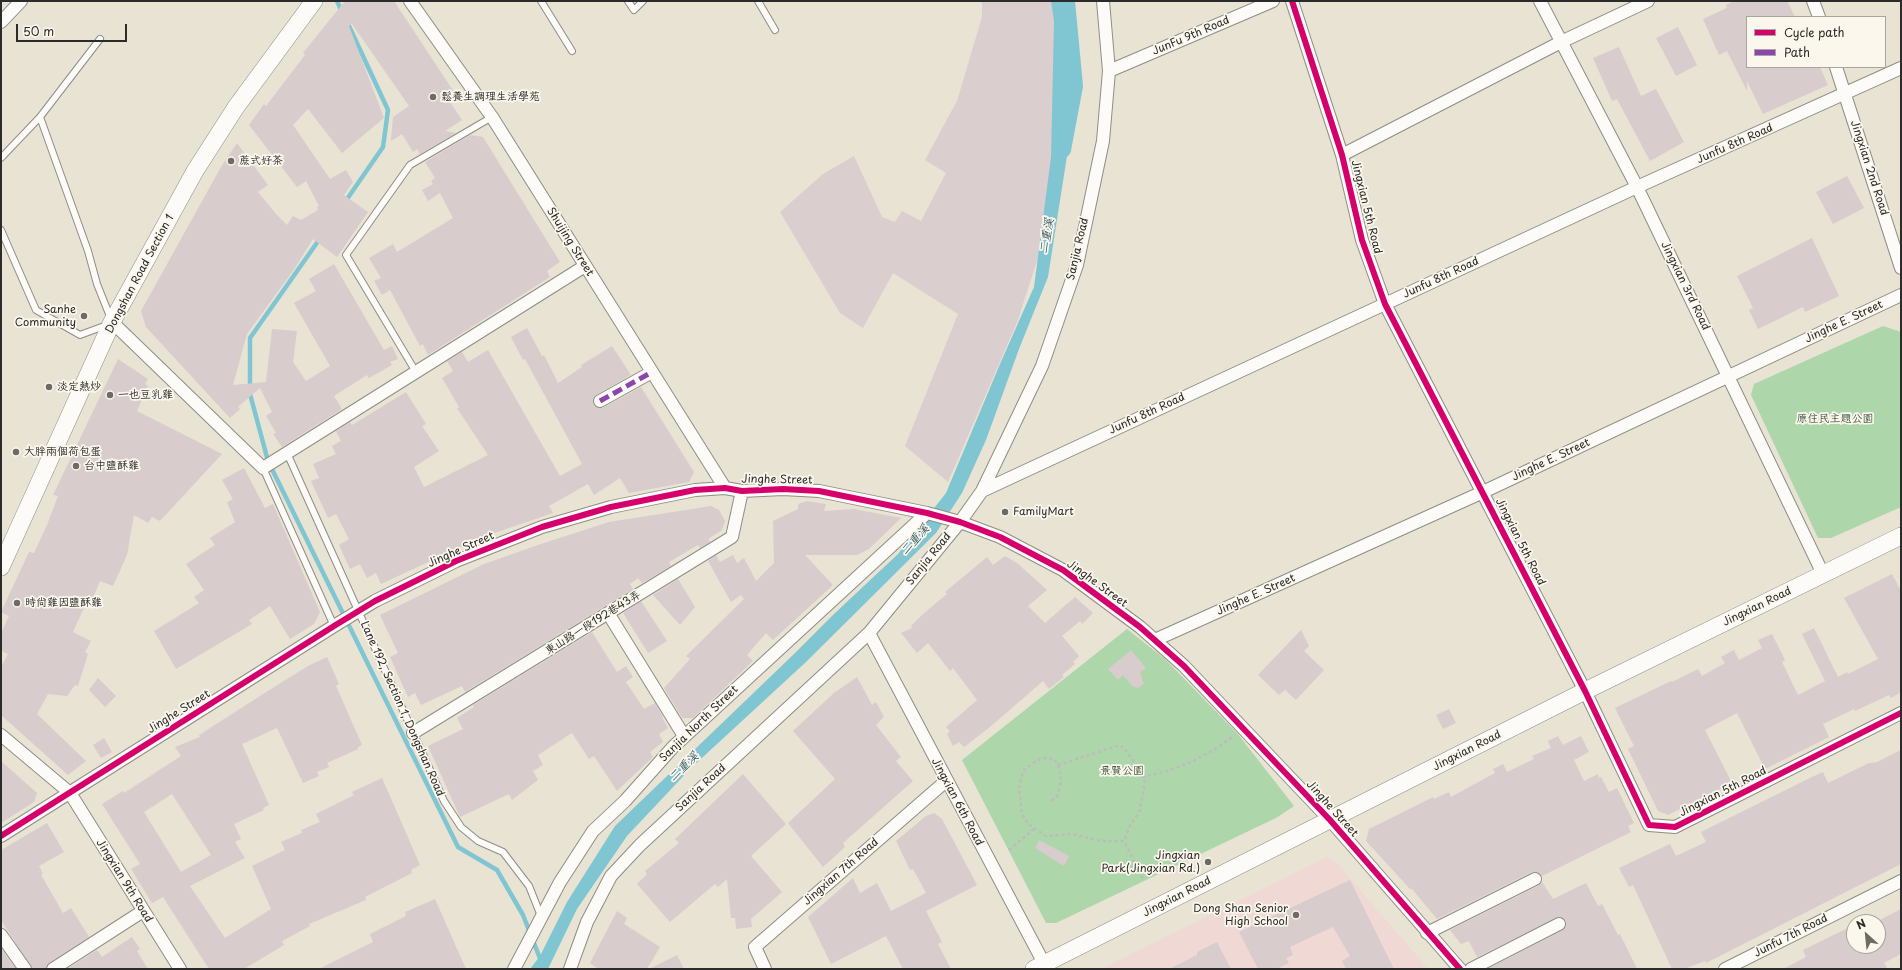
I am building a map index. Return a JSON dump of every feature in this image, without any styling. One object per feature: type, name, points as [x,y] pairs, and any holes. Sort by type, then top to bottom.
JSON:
[{"type":"street","points":[[1,22],[21,1]]},
{"type":"street","name":"Dongshan Road Section 1","points":[[1,567],[112,322],[195,171],[236,107],[314,1]]},
{"type":"street","name":"Shuijing Street","points":[[410,1],[492,117],[725,488]]},
{"type":"street","name":"Sanjia Road","points":[[570,969],[587,922],[612,876],[640,845],[868,633],[960,522],[982,491],[1042,366],[1076,265],[1103,141],[1110,71],[1103,1]]},
{"type":"street","name":"JunFu 9th Road","points":[[1110,71],[1273,1]]},
{"type":"street","name":"Jingxian 5th Road","points":[[1292,1],[1342,155],[1362,240],[1385,304],[1585,691],[1649,825],[1675,827],[1901,713]]},
{"type":"street","name":"Jingxian 3rd Road","points":[[1540,1],[1637,187],[1823,574]]},
{"type":"street","points":[[1342,155],[1561,42],[1648,1]]},
{"type":"street","points":[[1813,1],[1819,16]]},
{"type":"street","name":"Jingxian 2nd Road","points":[[1836,68],[1901,268]]},
{"type":"street","name":"Junfu 8th Road","points":[[982,491],[1637,187],[1901,68]]},
{"type":"street","points":[[112,322],[263,468],[585,266]]},
{"type":"street","name":"Jinghe E. Street","points":[[1155,640],[1483,492],[1901,295]]},
{"type":"street","points":[[600,401],[652,372]]},
{"type":"street","name":"Jinghe Street","points":[[1,836],[334,626],[456,561],[542,527],[611,507],[695,490],[725,488],[742,491],[783,489],[819,491],[927,513],[960,522],[1000,537],[1063,570],[1140,627],[1184,666],[1330,820],[1460,969]]},
{"type":"street","name":"東山路一段192巷43弄","points":[[414,733],[732,537],[742,491]]},
{"type":"street","name":"Sanjia North Street","points":[[514,969],[560,882],[594,831],[684,736],[927,513]]},
{"type":"street","name":"Jingxian Road","points":[[1042,967],[1585,691],[1901,536]]},
{"type":"street","points":[[608,613],[684,736]]},
{"type":"street","name":"Jingxian 6th Road","points":[[868,633],[1042,967]]},
{"type":"street","name":"Jingxian 9th Road","points":[[1,735],[70,793],[180,969]]},
{"type":"street","name":"Jingxian 7th Road","points":[[765,969],[755,947],[946,781]]},
{"type":"street","points":[[1427,933],[1535,879]]},
{"type":"street","name":"Junfu 7th Road","points":[[1725,969],[1901,881]]},
{"type":"street","points":[[53,969],[143,911]]},
{"type":"street","points":[[1470,969],[1559,924]]},
{"type":"street","points":[[1,935],[24,969]]},
{"type":"lane","points":[[541,1],[572,51]]},
{"type":"lane","points":[[628,1],[634,10],[643,1]]},
{"type":"lane","points":[[758,1],[775,30]]},
{"type":"lane","points":[[1,158],[40,117],[100,39]]},
{"type":"lane","points":[[1,230],[36,310],[80,335],[112,322],[97,284],[88,251],[40,117]]},
{"type":"lane","points":[[416,372],[346,255],[410,166],[492,117]]},
{"type":"lane","name":"Lane 192, Section 1, Dongshan Road","points":[[287,453],[444,801],[461,827],[478,841],[503,852],[529,886],[541,916]]},
{"type":"lane","points":[[263,468],[334,626]]},
{"type":"path","points":[[1142,777],[1167,771],[1193,761],[1214,750],[1237,733]]},
{"type":"path","points":[[1058,765],[1120,745],[1127,752],[1145,782],[1140,810],[1130,826],[1124,841],[1144,881]]},
{"type":"path","points":[[1052,801],[1058,795],[1060,784],[1061,775],[1058,765],[1054,759],[1045,758],[1037,760],[1023,771],[1019,789],[1022,814],[1028,824],[1046,836],[1071,834],[1101,841],[1124,841]]},
{"type":"path","points":[[1009,850],[1035,828]]},
{"type":"shaded area","points":[[982,1],[1063,1],[1056,201],[1018,320],[948,482],[905,446],[958,314],[893,273],[863,328],[840,313],[780,212],[823,174],[854,156],[882,217],[895,222],[902,211],[921,221],[946,173],[925,160],[957,101],[982,17]]},
{"type":"shaded area","name":"Dong Shan Senior High School","points":[[1327,857],[1336,862],[1428,969],[1101,969]]},
{"type":"green space","name":"原住民主題公園","points":[[1883,326],[1901,332],[1901,507],[1831,538],[1818,538],[1751,395],[1754,384]]},
{"type":"green space","name":"景賢公園","points":[[1127,629],[1165,659],[1237,733],[1294,806],[1276,818],[1056,923],[1046,923],[962,760]]},
{"type":"water","name":"二重溪","points":[[1051,1],[1069,1],[1069,23],[1067,156],[1048,277],[1019,349],[986,440],[962,493],[936,533],[806,662],[691,768],[627,836],[577,909],[548,969],[530,969],[540,956],[567,902],[615,826],[898,554],[946,493],[1034,287],[1051,157],[1054,21]]},
{"type":"building","points":[[345,1],[394,1],[458,98],[450,102],[462,120],[445,131],[456,133],[420,154],[417,149],[413,152],[402,134],[391,141],[393,117],[409,106],[352,24],[349,26],[384,118],[342,153],[308,109],[293,125],[330,179],[346,170],[353,182],[344,195],[368,212],[337,257],[313,239],[295,268],[247,334],[233,385],[266,382],[272,329],[297,331],[293,362],[306,381],[330,366],[294,303],[316,291],[309,279],[334,264],[384,350],[392,346],[398,359],[390,362],[392,365],[369,378],[367,375],[334,396],[342,409],[282,447],[273,434],[276,433],[266,416],[272,412],[260,388],[238,407],[240,409],[230,418],[146,327],[141,311],[221,167],[237,143],[268,185],[258,192],[287,225],[293,216],[301,220],[318,210],[317,207],[319,206],[306,181],[297,187],[249,125],[264,104],[266,106],[305,55],[303,53]]},
{"type":"building","points":[[1734,1],[1787,1],[1794,16],[1746,16],[1746,68],[1820,68],[1828,85],[1763,114],[1747,81],[1747,91],[1727,51],[1719,55],[1703,19],[1727,8],[1726,5]]},
{"type":"building","points":[[1678,27],[1697,65],[1676,76],[1656,38]]},
{"type":"building","points":[[1619,47],[1641,96],[1656,89],[1684,142],[1650,161],[1617,99],[1612,101],[1593,58]]},
{"type":"building","points":[[470,135],[483,137],[560,262],[547,271],[550,277],[428,355],[423,344],[420,346],[390,290],[382,295],[374,281],[381,278],[369,258],[393,244],[397,252],[453,218],[440,193],[428,201],[422,190],[433,184],[431,181],[435,178],[425,162]]},
{"type":"building","points":[[1847,176],[1864,208],[1833,224],[1816,192]]},
{"type":"building","points":[[1812,238],[1839,296],[1805,312],[1803,307],[1758,329],[1749,310],[1753,308],[1737,276]]},
{"type":"building","points":[[527,328],[542,356],[544,355],[558,383],[582,367],[581,365],[612,346],[631,375],[596,395],[593,400],[594,405],[603,408],[641,387],[694,472],[689,482],[629,493],[620,478],[594,495],[588,484],[549,506],[553,513],[480,538],[381,584],[376,573],[367,578],[360,564],[350,569],[339,545],[349,539],[336,514],[328,518],[311,481],[319,478],[313,464],[336,454],[332,446],[341,441],[336,431],[350,422],[352,425],[406,392],[426,424],[422,426],[439,451],[414,467],[424,487],[488,455],[457,408],[459,407],[442,378],[453,371],[447,361],[462,352],[468,362],[488,350],[560,476],[582,464],[525,359],[523,360],[511,337]]},
{"type":"building","points":[[118,359],[148,379],[145,384],[148,386],[137,411],[222,454],[160,521],[152,517],[148,523],[134,515],[127,555],[113,586],[100,581],[91,602],[87,601],[73,632],[91,641],[85,652],[88,654],[78,686],[75,685],[67,696],[48,694],[37,714],[86,761],[68,775],[1,715],[1,667],[8,654],[1,651],[1,633],[9,616],[1,612],[29,552],[34,553],[47,525],[58,496],[53,495]]},
{"type":"building","points":[[244,468],[265,508],[273,504],[320,612],[314,624],[290,639],[270,606],[249,620],[252,624],[176,669],[154,631],[199,603],[194,597],[204,590],[186,564],[215,545],[210,538],[235,522],[227,502],[233,499],[222,480]]},
{"type":"building","points":[[807,501],[826,504],[824,511],[854,509],[901,518],[869,549],[857,555],[805,555],[833,585],[773,640],[766,633],[747,655],[753,661],[693,718],[682,718],[664,688],[690,659],[686,656],[744,599],[741,595],[731,602],[708,561],[716,555],[720,562],[733,555],[737,563],[744,558],[756,581],[774,563],[773,521],[798,509],[798,504]]},
{"type":"building","points":[[711,506],[719,510],[725,521],[722,530],[708,539],[710,542],[700,548],[698,545],[669,562],[671,566],[642,583],[638,578],[630,584],[633,589],[465,692],[462,686],[421,705],[415,693],[408,697],[390,657],[398,653],[380,615],[484,564],[541,544],[609,522]]},
{"type":"building","points":[[1005,556],[1017,563],[1047,590],[1028,606],[1045,623],[1075,597],[1093,613],[1082,624],[1080,621],[1062,636],[1079,656],[1073,662],[1075,664],[1062,675],[1064,677],[1049,689],[1043,681],[990,727],[964,747],[959,742],[953,746],[947,734],[950,731],[946,727],[977,700],[953,668],[950,671],[928,643],[917,653],[901,633],[912,628],[911,626],[923,614],[947,594],[945,592],[987,557],[993,565]]},
{"type":"building","points":[[1892,574],[1901,591],[1901,692],[1891,698],[1889,695],[1855,711],[1854,709],[1823,724],[1829,737],[1765,769],[1737,713],[1705,730],[1732,783],[1668,815],[1658,811],[1628,749],[1634,746],[1615,708],[1698,669],[1702,676],[1725,663],[1721,657],[1734,650],[1739,660],[1762,648],[1758,640],[1772,634],[1785,660],[1782,662],[1798,695],[1825,681],[1802,634],[1814,628],[1838,677],[1847,672],[1848,674],[1878,659],[1844,598]]},
{"type":"building","points":[[678,579],[695,607],[680,625],[653,595]]},
{"type":"building","points":[[641,601],[667,641],[648,653],[623,613]]},
{"type":"building","points":[[1301,630],[1309,646],[1304,651],[1324,670],[1296,700],[1285,690],[1279,695],[1258,675]]},
{"type":"building","points":[[592,632],[617,672],[626,666],[633,677],[626,682],[644,709],[655,703],[663,717],[668,728],[659,734],[663,742],[650,752],[653,757],[617,791],[594,756],[589,759],[572,733],[538,755],[543,765],[533,771],[538,780],[512,800],[509,794],[460,817],[428,746],[463,729],[457,718],[474,707],[473,705]]},
{"type":"building","points":[[1131,650],[1146,668],[1140,672],[1144,684],[1138,688],[1132,686],[1123,675],[1118,680],[1108,669]]},
{"type":"building","points":[[327,657],[339,684],[336,686],[362,745],[358,747],[358,749],[327,763],[329,767],[317,772],[319,776],[303,783],[277,728],[242,744],[269,805],[263,808],[264,810],[234,824],[241,839],[235,842],[245,858],[190,886],[225,938],[271,909],[252,866],[285,850],[281,842],[302,833],[301,830],[320,822],[316,814],[354,795],[352,792],[382,778],[420,865],[411,870],[412,873],[365,897],[366,900],[309,924],[310,926],[282,941],[284,945],[244,969],[209,969],[163,897],[152,903],[131,869],[140,864],[102,804],[123,791],[124,793],[181,756],[175,747],[200,737],[199,735],[308,666]],"holes":[[[172,794],[211,855],[181,872],[144,812]]]},
{"type":"building","points":[[857,677],[872,705],[876,702],[884,717],[876,725],[901,757],[896,761],[913,781],[843,843],[845,847],[823,867],[788,823],[835,779],[793,731],[834,693]]},
{"type":"building","points":[[98,678],[116,696],[105,707],[89,690]]},
{"type":"building","points":[[1449,709],[1456,723],[1443,729],[1436,715]]},
{"type":"building","points":[[1558,736],[1563,745],[1581,736],[1589,752],[1574,760],[1584,781],[1598,774],[1599,778],[1601,777],[1609,792],[1617,788],[1634,823],[1628,826],[1631,832],[1542,876],[1539,873],[1532,872],[1437,919],[1412,889],[1410,889],[1366,841],[1369,829],[1433,797],[1434,799],[1449,792],[1451,797],[1495,773],[1493,769],[1503,764],[1507,772],[1534,759],[1532,756],[1551,748],[1548,741]]},
{"type":"building","points":[[104,738],[112,752],[101,758],[93,745]]},
{"type":"building","points":[[1901,750],[1901,864],[1706,963],[1705,961],[1684,969],[1672,969],[1633,885],[1629,887],[1619,868],[1670,844],[1676,856],[1706,842],[1701,832],[1812,777],[1823,772],[1828,783],[1869,763],[1877,762]]},
{"type":"building","points":[[1,761],[37,793],[34,802],[1,823]]},
{"type":"building","points":[[743,774],[786,824],[751,856],[782,892],[751,919],[752,927],[736,929],[735,918],[731,918],[727,879],[718,887],[715,884],[670,922],[637,884],[647,874],[645,871],[679,843],[675,839]]},
{"type":"building","points":[[934,813],[942,819],[977,885],[926,911],[942,942],[938,944],[951,969],[903,969],[886,936],[831,964],[808,917],[853,878],[860,893],[877,883],[891,911],[926,893],[913,869],[910,870],[896,841],[926,816]]},
{"type":"building","points":[[47,823],[64,852],[39,866],[43,874],[41,875],[63,913],[71,908],[89,937],[49,963],[46,969],[32,969],[1,920],[1,850]]},
{"type":"building","points":[[1039,840],[1069,856],[1064,866],[1035,848]]},
{"type":"building","points":[[1350,880],[1394,969],[1346,969],[1342,961],[1350,956],[1333,927],[1290,947],[1293,955],[1286,958],[1289,963],[1276,969],[1258,969],[1239,932]]},
{"type":"building","points":[[1542,882],[1553,899],[1586,883],[1598,906],[1602,904],[1618,935],[1620,934],[1637,969],[1487,969],[1563,930],[1566,925],[1566,921],[1560,917],[1477,957],[1469,941],[1461,944],[1450,930],[1538,886]]},
{"type":"building","points":[[435,899],[466,969],[319,969],[373,942],[370,934],[406,916],[405,912]]},
{"type":"building","points":[[1901,909],[1901,954],[1884,963],[1888,969],[1783,969],[1806,957],[1803,950],[1846,929],[1846,954],[1886,954],[1886,917]]},
{"type":"building","points":[[617,911],[627,918],[624,924],[660,947],[647,969],[598,969],[590,963]]},
{"type":"building","points":[[132,937],[140,949],[137,951],[148,969],[67,969],[97,950],[102,957]]},
{"type":"building","points":[[1217,942],[1231,969],[1169,969],[1197,955],[1197,952]]},
{"type":"building","points":[[1,948],[16,969],[1,969]]},
{"type":"building","points":[[677,955],[684,969],[649,969]]},
{"type":"waterway","points":[[337,1],[342,12]]},
{"type":"waterway","name":"二重溪","points":[[1063,150],[1075,86],[1067,1]]},
{"type":"waterway","points":[[345,202],[383,147],[388,110],[349,26]]},
{"type":"waterway","points":[[321,237],[250,338],[250,394],[268,461],[458,847],[497,870],[523,915],[541,961]]},
{"type":"marked path","points":[[600,401],[652,372]]},
{"type":"cycle path","points":[[1292,1],[1342,155],[1362,240],[1385,304],[1585,691],[1649,825],[1675,827],[1901,713]]},
{"type":"cycle path","points":[[1,836],[375,601],[456,561],[542,527],[611,507],[695,490],[725,488],[742,491],[783,489],[819,491],[927,513],[960,522],[1000,537],[1063,570],[1140,627],[1184,666],[1330,820],[1460,969]]},
{"type":"place","name":"鬆養生調理生活學苑","points":[[433,97]]},
{"type":"place","name":"蔗式好茶","points":[[231,161]]},
{"type":"place","name":"Sanhe Community","points":[[84,316]]},
{"type":"place","name":"淡定熱炒","points":[[49,387]]},
{"type":"place","name":"一也豆乳雞","points":[[110,395]]},
{"type":"place","name":"大胖兩個荷包蛋","points":[[16,452]]},
{"type":"place","name":"台中鹽酥雞","points":[[76,466]]},
{"type":"place","name":"FamilyMart","points":[[1005,512]]},
{"type":"place","name":"時尚雞因鹽酥雞","points":[[17,603]]},
{"type":"place","name":"Jingxian Park(Jingxian Rd.)","points":[[1208,862]]},
{"type":"place","name":"Dong Shan Senior High School","points":[[1296,915]]}]
